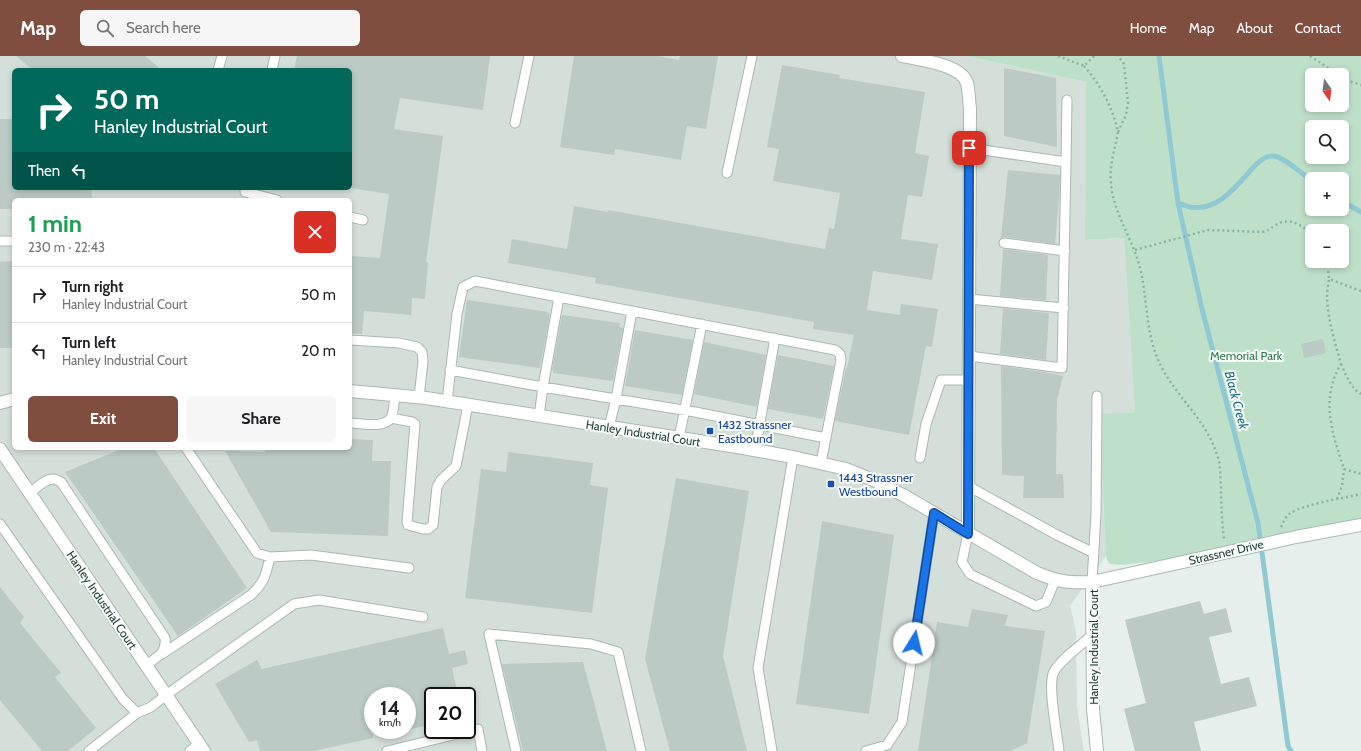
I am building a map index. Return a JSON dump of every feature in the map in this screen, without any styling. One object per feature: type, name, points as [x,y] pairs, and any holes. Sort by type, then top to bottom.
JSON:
[{"type":"street","points":[[902,56],[945,66],[959,73],[966,82],[970,109],[968,534]]},
{"type":"street","name":"Hanley Industrial Court","points":[[352,391],[395,395],[468,405],[679,438],[793,457],[846,469],[904,495],[968,534],[1038,573],[1055,580],[1068,583],[1092,582],[1093,709],[1097,751]]},
{"type":"street","points":[[0,403],[12,400]]},
{"type":"street","name":"Hanley Industrial Court","points":[[0,449],[166,695],[198,749]]},
{"type":"street","name":"Strassner Drive","points":[[1092,582],[1235,550],[1361,526]]},
{"type":"lane","points":[[219,68],[222,56]]},
{"type":"lane","points":[[272,68],[275,56]]},
{"type":"lane","points":[[515,123],[529,56]]},
{"type":"lane","points":[[726,172],[752,56]]},
{"type":"lane","points":[[969,356],[1062,368],[1067,100]]},
{"type":"lane","points":[[969,148],[1066,162]]},
{"type":"lane","points":[[246,190],[245,192],[270,198]]},
{"type":"lane","points":[[352,217],[363,220]]},
{"type":"lane","points":[[0,241],[12,241]]},
{"type":"lane","points":[[1004,243],[1065,251]]},
{"type":"lane","points":[[447,402],[457,314],[463,287],[475,281],[835,350],[840,354],[841,360],[822,463]]},
{"type":"lane","points":[[539,416],[559,297]]},
{"type":"lane","points":[[969,299],[1064,308]]},
{"type":"lane","points":[[609,427],[616,399],[632,311]]},
{"type":"lane","points":[[679,438],[686,410],[702,324]]},
{"type":"lane","points":[[755,450],[775,338]]},
{"type":"lane","points":[[352,340],[399,343],[417,347],[422,352],[423,361],[419,398]]},
{"type":"lane","points":[[450,370],[543,387],[686,410],[826,438]]},
{"type":"lane","points":[[920,458],[926,424],[941,380],[969,380]]},
{"type":"lane","points":[[352,422],[379,424],[385,422],[390,418],[395,395]]},
{"type":"lane","points":[[1092,582],[1096,514],[1097,396]]},
{"type":"lane","points":[[390,418],[412,422],[415,424],[406,522],[411,527],[428,529],[433,525],[437,487],[441,480],[456,466],[468,405]]},
{"type":"lane","points":[[187,450],[258,553],[270,557],[311,555],[409,568]]},
{"type":"lane","points":[[772,751],[758,668],[793,457]]},
{"type":"lane","points":[[30,493],[48,480],[54,479],[60,482],[165,638],[166,645],[162,654]]},
{"type":"lane","points":[[968,486],[1057,535],[1094,552]]},
{"type":"lane","points":[[866,751],[887,745],[902,722],[934,513]]},
{"type":"lane","points":[[0,524],[123,699],[137,713]]},
{"type":"lane","points":[[968,534],[962,562],[970,574],[1036,606],[1046,602],[1055,580]]},
{"type":"lane","points":[[146,666],[251,595],[259,588],[264,580],[270,557]]},
{"type":"lane","points":[[89,751],[137,713],[152,707],[166,695],[294,604],[319,600],[423,617]]},
{"type":"lane","points":[[516,751],[489,634],[591,644],[618,652],[641,751]]},
{"type":"lane","points":[[1059,751],[1051,689],[1053,674],[1061,663],[1092,635]]},
{"type":"lane","points":[[387,751],[478,729],[482,751]]},
{"type":"path","points":[[1058,56],[1084,66],[1091,74],[1101,90],[1114,117],[1118,132]]},
{"type":"path","points":[[1084,66],[1094,56]]},
{"type":"path","points":[[1118,56],[1124,64],[1128,103],[1126,115],[1118,132],[1111,169],[1112,190],[1118,212],[1135,250],[1140,268],[1149,326],[1156,355],[1167,378],[1208,433],[1217,453],[1220,464],[1224,540]]},
{"type":"path","points":[[1310,56],[1328,68]]},
{"type":"path","points":[[1349,81],[1361,85]]},
{"type":"path","points":[[1135,250],[1208,230],[1262,232],[1268,231],[1277,224],[1289,222],[1296,223],[1305,229]]},
{"type":"path","points":[[1328,268],[1329,279],[1327,299],[1333,334],[1341,364],[1347,379],[1361,394]]},
{"type":"path","points":[[1329,279],[1361,291]]},
{"type":"path","points":[[1337,499],[1342,486],[1344,469],[1336,446],[1329,408],[1331,385],[1341,364]]},
{"type":"path","points":[[1344,469],[1361,474]]},
{"type":"path","points":[[1281,527],[1290,514],[1302,509],[1361,494]]},
{"type":"shaded area","points":[[0,56],[967,56],[1086,82],[1085,240],[1124,238],[1135,412],[1099,414],[1106,556],[1070,606],[1076,631],[1077,707],[1084,751],[0,751]]},
{"type":"green space","name":"Memorial Park","points":[[967,56],[1361,56],[1361,525],[1225,553],[1121,565],[1110,564],[1106,556],[1099,414],[1135,412],[1124,238],[1085,240],[1086,82]]},
{"type":"building","points":[[16,56],[145,56],[160,68],[31,68]]},
{"type":"building","points":[[297,56],[490,56],[483,110],[400,98],[394,129],[443,136],[426,262],[428,262],[425,299],[412,298],[411,315],[364,311],[362,334],[352,333],[352,256],[380,258],[389,194],[352,188],[352,68],[294,68]]},
{"type":"building","points":[[574,56],[657,56],[679,60],[680,56],[718,56],[706,129],[687,126],[681,160],[615,149],[614,155],[560,147]]},
{"type":"building","points":[[782,65],[840,75],[839,78],[925,92],[915,153],[929,156],[922,197],[908,195],[901,239],[938,244],[932,280],[873,271],[867,310],[900,315],[901,304],[938,309],[932,347],[926,346],[909,435],[835,421],[854,335],[813,329],[814,322],[595,283],[596,278],[508,263],[512,239],[567,249],[574,206],[608,212],[608,210],[825,249],[829,228],[834,229],[840,193],[773,181],[779,149],[767,147]]},
{"type":"building","points":[[1004,68],[1056,78],[1057,147],[1004,136]]},
{"type":"building","points":[[0,119],[12,119],[12,190],[91,190],[92,198],[12,198],[12,209],[0,209]]},
{"type":"building","points":[[1008,170],[1060,175],[1055,244],[1005,237],[1001,238]]},
{"type":"building","points":[[1003,249],[1048,255],[1046,300],[1000,296]]},
{"type":"building","points":[[12,261],[12,348],[0,348],[0,262]]},
{"type":"building","points":[[467,300],[548,312],[547,313],[550,314],[540,368],[459,357]]},
{"type":"building","points":[[1003,308],[1049,313],[1046,360],[1000,354]]},
{"type":"building","points":[[562,315],[620,323],[619,327],[623,328],[613,381],[553,373],[552,370]]},
{"type":"building","points":[[635,330],[693,340],[682,395],[625,386]]},
{"type":"building","points":[[1323,339],[1326,353],[1304,358],[1301,344]]},
{"type":"building","points":[[704,342],[766,355],[757,407],[694,394]]},
{"type":"building","points":[[778,355],[834,366],[823,419],[768,409]]},
{"type":"building","points":[[1001,366],[1063,376],[1057,400],[1056,474],[1063,474],[1064,498],[1023,498],[1024,476],[1002,475]]},
{"type":"building","points":[[352,439],[373,440],[372,461],[391,461],[388,536],[271,532],[225,451],[265,452],[265,450],[352,450]]},
{"type":"building","points":[[119,450],[155,450],[247,588],[178,636],[65,472]]},
{"type":"building","points":[[508,452],[593,463],[590,485],[608,488],[592,613],[465,598],[481,469],[506,472]]},
{"type":"building","points":[[676,478],[749,491],[723,656],[747,751],[670,751],[645,659]]},
{"type":"building","points":[[822,521],[894,535],[869,714],[796,704]]},
{"type":"building","points":[[0,587],[24,617],[20,623],[61,673],[55,677],[96,728],[68,751],[42,751],[0,700]]},
{"type":"building","points":[[1200,601],[1204,614],[1226,608],[1232,632],[1209,637],[1221,684],[1249,677],[1257,706],[1194,722],[1201,751],[1135,751],[1124,709],[1146,703],[1125,620]]},
{"type":"building","points":[[972,609],[1008,615],[1005,626],[1045,631],[1027,743],[1011,751],[918,751],[937,622],[968,627]]},
{"type":"building","points":[[443,628],[449,654],[465,650],[468,664],[452,668],[456,687],[424,687],[424,726],[416,728],[416,687],[364,687],[364,739],[368,739],[314,751],[260,751],[257,740],[249,742],[215,684],[257,660],[262,669]]},
{"type":"building","points":[[583,662],[607,751],[523,751],[502,664]]},
{"type":"waterway","name":"Black Creek","points":[[1159,56],[1178,203],[1202,309],[1258,523],[1288,746],[1291,751]]},
{"type":"waterway","points":[[1178,203],[1190,207],[1205,207],[1218,202],[1229,193],[1257,164],[1265,158],[1273,156],[1283,159],[1305,176]]},
{"type":"waterway","points":[[1349,205],[1361,212]]},
{"type":"place","name":"1432 Strassner Eastbound","points":[[710,431]]},
{"type":"place","name":"1443 Strassner Westbound","points":[[831,484]]},
{"type":"route","points":[[914,643],[934,513],[968,534],[969,148]]}]
